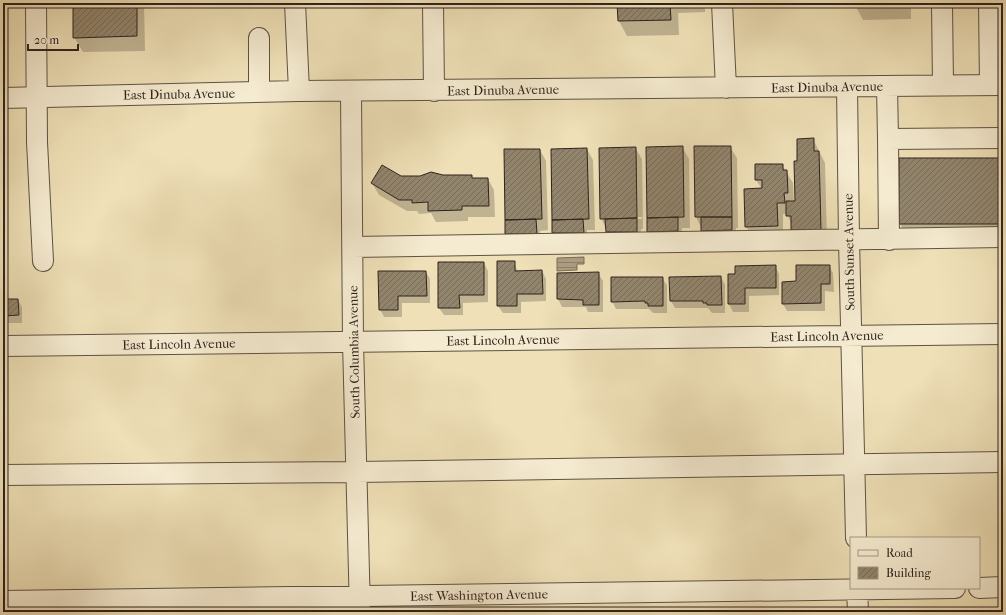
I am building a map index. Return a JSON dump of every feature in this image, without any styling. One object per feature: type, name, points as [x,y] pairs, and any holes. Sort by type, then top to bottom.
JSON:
[{"type":"street","points":[[36,3],[38,97],[37,142],[43,261]]},
{"type":"street","points":[[295,3],[299,91]]},
{"type":"street","points":[[434,3],[434,91]]},
{"type":"street","points":[[722,3],[726,88]]},
{"type":"street","points":[[942,3],[943,86]]},
{"type":"street","points":[[989,3],[997,85]]},
{"type":"street","points":[[259,92],[260,38]]},
{"type":"street","name":"East Dinuba Avenue","points":[[3,98],[299,91],[351,92],[997,85]]},
{"type":"street","points":[[887,86],[889,240]]},
{"type":"street","name":"South Sunset Avenue","points":[[847,87],[848,240],[856,537]]},
{"type":"street","name":"South Columbia Avenue","points":[[351,92],[353,342],[360,604]]},
{"type":"street","points":[[888,139],[1003,138]]},
{"type":"street","points":[[353,247],[889,240],[1003,237]]},
{"type":"street","name":"East Lincoln Avenue","points":[[3,346],[1003,334]]},
{"type":"street","points":[[3,475],[357,472],[1003,462]]},
{"type":"street","points":[[980,588],[1003,587]]},
{"type":"street","points":[[857,589],[858,612]]},
{"type":"street","name":"East Washington Avenue","points":[[3,601],[360,604],[857,589]]},
{"type":"shaded area","points":[[584,257],[584,264],[577,264],[577,270],[557,271],[557,258]]},
{"type":"building","points":[[73,3],[137,3],[137,36],[73,38]]},
{"type":"building","points":[[617,3],[670,3],[671,20],[618,21]]},
{"type":"building","points":[[853,3],[903,3],[903,5],[853,5]]},
{"type":"building","points":[[814,138],[814,151],[819,151],[821,230],[791,230],[791,216],[786,216],[786,201],[795,201],[794,161],[797,161],[797,139]]},
{"type":"building","points":[[683,146],[684,217],[647,218],[646,147]]},
{"type":"building","points":[[694,146],[731,146],[732,217],[695,217]]},
{"type":"building","points":[[636,147],[637,218],[600,219],[599,148]]},
{"type":"building","points":[[587,148],[589,219],[552,220],[551,149]]},
{"type":"building","points":[[504,149],[540,149],[542,219],[505,220]]},
{"type":"building","points":[[899,158],[1003,158],[1003,177],[999,177],[999,224],[899,224]]},
{"type":"building","points":[[755,164],[783,164],[783,170],[787,170],[788,193],[784,193],[785,203],[777,203],[778,226],[745,227],[744,189],[762,188],[762,180],[755,180]]},
{"type":"building","points":[[382,165],[401,176],[420,176],[431,172],[443,175],[472,175],[472,178],[488,178],[489,206],[462,206],[462,210],[428,211],[428,202],[412,203],[412,200],[399,200],[371,183]]},
{"type":"building","points":[[678,217],[678,231],[647,232],[647,218]]},
{"type":"building","points":[[701,217],[732,217],[732,230],[701,231]]},
{"type":"building","points":[[637,218],[637,232],[606,232],[605,219]]},
{"type":"building","points":[[536,219],[537,234],[505,234],[505,220]]},
{"type":"building","points":[[583,219],[584,233],[552,233],[552,220]]},
{"type":"building","points":[[497,261],[515,261],[515,271],[542,270],[543,294],[517,294],[517,306],[497,306]]},
{"type":"building","points":[[438,262],[484,262],[484,295],[459,295],[460,308],[438,308]]},
{"type":"building","points":[[776,265],[776,288],[745,288],[745,304],[728,304],[728,274],[735,274],[735,266]]},
{"type":"building","points":[[796,265],[830,265],[830,284],[821,284],[821,303],[782,304],[782,282],[796,281]]},
{"type":"building","points":[[378,271],[426,271],[427,296],[398,296],[398,310],[379,310]]},
{"type":"building","points":[[599,272],[599,305],[583,305],[583,300],[557,299],[557,273]]},
{"type":"building","points":[[721,276],[722,305],[707,305],[707,303],[703,303],[703,301],[670,301],[669,277]]},
{"type":"building","points":[[611,277],[663,277],[663,306],[648,306],[648,303],[645,303],[645,301],[611,302]]},
{"type":"building","points":[[3,299],[18,299],[19,315],[3,316]]}]
